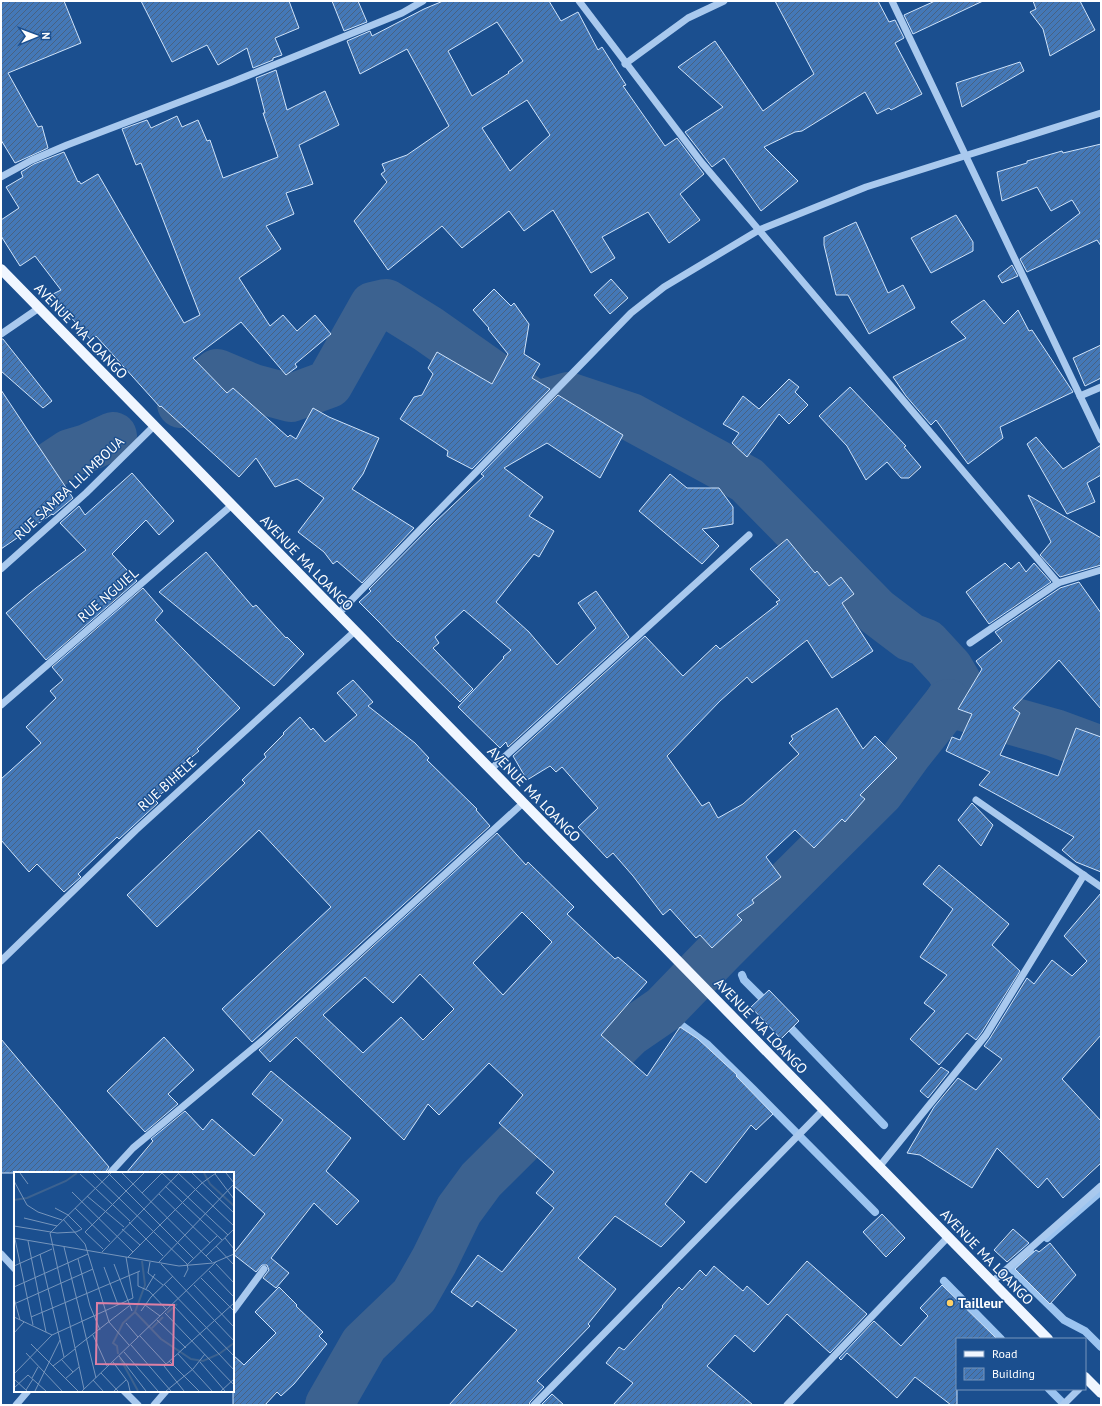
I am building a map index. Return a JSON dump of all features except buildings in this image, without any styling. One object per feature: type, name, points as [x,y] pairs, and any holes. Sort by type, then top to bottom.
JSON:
[{"type":"main road","name":"AVENUE MA LOANGO","points":[[1,268],[38,308],[1047,1338]]},
{"type":"main road","points":[[1086,1380],[1101,1393]]},
{"type":"street","points":[[1,177],[32,160],[53,151],[240,79],[402,13],[423,1]]},
{"type":"street","points":[[579,1],[625,64],[702,163],[1058,584]]},
{"type":"street","points":[[625,64],[688,18],[724,1]]},
{"type":"street","points":[[892,1],[1101,440]]},
{"type":"street","points":[[338,614],[632,313],[664,287],[759,230],[866,187],[1101,112]]},
{"type":"street","points":[[1,334],[38,308]]},
{"type":"street","points":[[1080,396],[1101,387]]},
{"type":"street","name":"RUE SAMBA LILIMBOUA","points":[[1,569],[86,493],[154,426]]},
{"type":"street","name":"RUE NGUIEL","points":[[1,705],[232,505]]},
{"type":"street","points":[[490,770],[749,535]]},
{"type":"street","points":[[970,643],[1058,584],[1101,570]]},
{"type":"street","name":"RUE BIHELE","points":[[1,961],[136,830],[355,631]]},
{"type":"street","points":[[976,800],[1101,887]]},
{"type":"street","points":[[111,1172],[133,1148],[263,1040],[523,803]]},
{"type":"street","points":[[879,1167],[986,1034],[1084,875]]},
{"type":"street","points":[[534,1405],[823,1110]]},
{"type":"street","points":[[992,1282],[1101,1186]]},
{"type":"street","points":[[787,1405],[948,1237]]},
{"type":"street","points":[[1,1254],[14,1268]]},
{"type":"street","points":[[234,1310],[264,1269]]},
{"type":"street","points":[[1063,1405],[1078,1390]]},
{"type":"street","points":[[16,1405],[27,1392]]},
{"type":"street","points":[[125,1392],[138,1405]]},
{"type":"street","points":[[154,1405],[165,1392]]},
{"type":"waterway","points":[[181,404],[217,373],[253,388],[291,398],[329,384],[373,306],[386,303],[428,329],[536,405],[568,396],[631,417],[747,480],[877,612],[910,637],[926,643],[949,668],[959,685],[948,703],[1055,733],[1101,750]]},
{"type":"waterway","points":[[1,499],[70,453],[87,448],[113,436]]},
{"type":"waterway","points":[[329,1405],[364,1344],[414,1296],[434,1261],[459,1210],[481,1180],[629,1033],[664,1009],[722,949],[880,792],[909,752],[948,703]]},
{"type":"waterway","points":[[742,975],[744,980],[769,1005]]},
{"type":"waterway","points":[[669,1016],[708,1045],[875,1212]]},
{"type":"waterway","points":[[784,1021],[884,1125]]},
{"type":"waterway","points":[[1047,1238],[1100,1192]]},
{"type":"waterway","points":[[1030,1252],[1013,1270],[1064,1320],[1085,1331],[1101,1347]]},
{"type":"waterway","points":[[944,1281],[1000,1338]]},
{"type":"waterway","points":[[1050,1390],[1065,1405]]},
{"type":"place","name":"Tailleur","points":[[950,1303]]}]
